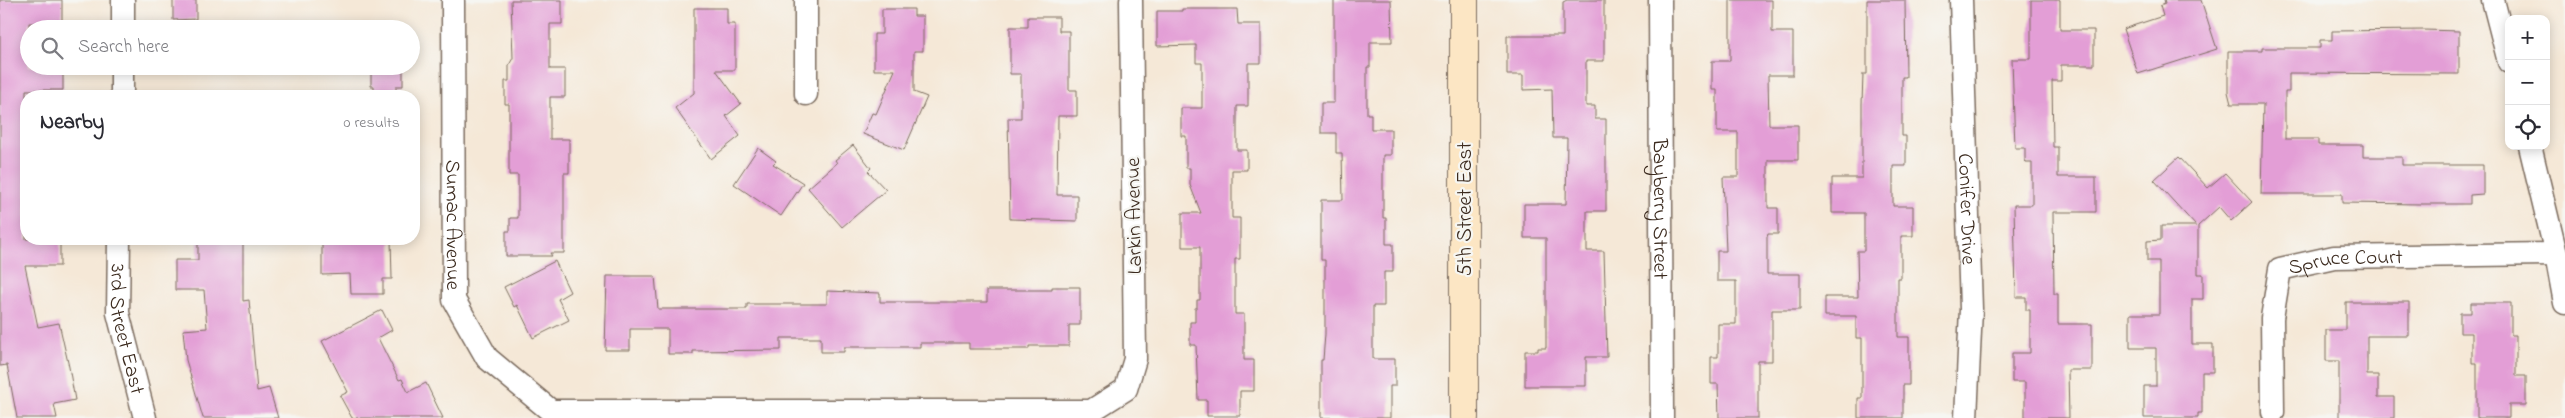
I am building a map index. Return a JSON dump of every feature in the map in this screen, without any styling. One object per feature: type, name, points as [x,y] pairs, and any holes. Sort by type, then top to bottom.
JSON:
[{"type":"street","points":[[123,0],[123,20]]},
{"type":"street","name":"Sumac Avenue","points":[[453,0],[454,300],[487,358],[551,412],[1091,411]]},
{"type":"street","points":[[806,0],[806,94]]},
{"type":"street","name":"Larkin Avenue","points":[[1091,411],[1126,389],[1135,359],[1131,0]]},
{"type":"street","name":"5th Street East","points":[[1464,0],[1464,418]]},
{"type":"street","name":"Bayberry Street","points":[[1660,0],[1662,418]]},
{"type":"street","name":"Conifer Drive","points":[[1961,0],[1971,309],[1966,418]]},
{"type":"street","points":[[2494,0],[2509,60]]},
{"type":"street","points":[[122,75],[122,90]]},
{"type":"street","points":[[2531,150],[2556,254],[2565,303]]},
{"type":"street","name":"3rd Street East","points":[[120,245],[118,312],[145,418]]},
{"type":"street","name":"Spruce Court","points":[[2273,412],[2272,318],[2280,269],[2334,257],[2556,254]]},
{"type":"building","points":[[0,0],[62,0],[62,20],[20,20],[20,75],[63,75],[63,90],[20,90],[20,245],[60,245],[60,266],[25,266],[38,327],[59,323],[75,400],[54,404],[57,418],[17,418],[7,365],[0,366]]},
{"type":"building","points":[[173,0],[196,0],[196,19],[173,20]]},
{"type":"building","points":[[511,0],[562,0],[562,24],[550,24],[550,69],[565,69],[565,97],[550,97],[550,139],[569,139],[569,173],[564,173],[564,253],[550,253],[552,256],[506,256],[506,231],[510,231],[510,218],[518,218],[518,175],[509,175],[509,104],[505,104],[505,81],[509,81],[509,65],[513,58]]},
{"type":"building","points":[[1334,0],[1391,0],[1392,42],[1370,42],[1370,67],[1367,67],[1367,114],[1371,114],[1371,129],[1391,129],[1391,155],[1383,155],[1383,218],[1386,218],[1386,244],[1393,244],[1393,272],[1384,272],[1384,306],[1373,306],[1373,359],[1395,359],[1395,386],[1390,386],[1390,418],[1321,418],[1321,360],[1323,360],[1325,334],[1325,260],[1321,260],[1321,200],[1343,200],[1342,153],[1336,153],[1336,133],[1321,133],[1321,103],[1334,103]]},
{"type":"building","points":[[1567,0],[1604,0],[1604,61],[1586,61],[1586,106],[1595,106],[1595,119],[1606,119],[1606,211],[1587,211],[1587,251],[1604,251],[1607,357],[1586,357],[1586,386],[1525,386],[1525,351],[1538,351],[1538,348],[1546,348],[1546,238],[1524,238],[1524,204],[1566,204],[1567,138],[1553,138],[1552,89],[1523,90],[1523,75],[1507,75],[1507,36],[1563,36],[1563,2]]},
{"type":"building","points":[[1730,0],[1772,0],[1772,32],[1793,32],[1793,75],[1768,75],[1769,125],[1798,125],[1798,160],[1768,160],[1768,208],[1778,208],[1778,234],[1768,234],[1767,237],[1767,274],[1800,274],[1800,310],[1772,310],[1772,361],[1758,361],[1758,418],[1719,418],[1718,384],[1711,384],[1711,357],[1718,357],[1718,324],[1736,324],[1736,281],[1717,281],[1717,251],[1726,251],[1723,177],[1738,177],[1738,132],[1717,132],[1717,90],[1712,90],[1712,61],[1730,61]]},
{"type":"building","points":[[1867,0],[1905,0],[1906,77],[1902,77],[1902,136],[1906,136],[1906,166],[1893,166],[1893,206],[1913,206],[1913,236],[1901,236],[1901,278],[1898,278],[1898,337],[1909,337],[1909,385],[1903,385],[1903,418],[1858,418],[1858,398],[1862,398],[1862,338],[1856,338],[1856,316],[1825,316],[1825,297],[1858,297],[1857,251],[1864,251],[1864,213],[1832,213],[1832,178],[1862,178],[1863,74],[1867,74]]},
{"type":"building","points":[[2031,0],[2060,0],[2060,30],[2094,30],[2094,65],[2061,65],[2061,81],[2052,81],[2053,147],[2058,147],[2058,177],[2096,177],[2096,212],[2053,212],[2054,294],[2058,294],[2058,324],[2092,324],[2092,370],[2068,370],[2069,418],[2025,418],[2025,382],[2012,382],[2012,353],[2030,353],[2030,310],[2026,310],[2026,297],[2016,297],[2014,205],[2032,205],[2032,163],[2026,163],[2025,148],[2015,148],[2012,59],[2031,59]]},
{"type":"building","points":[[2164,0],[2201,0],[2217,49],[2138,74],[2123,29],[2163,16],[2160,6],[2165,4]]},
{"type":"building","points":[[694,8],[727,8],[727,24],[735,24],[735,70],[716,70],[741,104],[726,116],[740,136],[711,159],[675,108],[694,93]]},
{"type":"building","points":[[882,9],[914,9],[914,16],[923,16],[923,51],[914,51],[914,92],[927,97],[904,150],[863,134],[872,113],[876,114],[895,70],[874,70],[874,34],[882,34]]},
{"type":"building","points":[[1182,9],[1237,9],[1238,24],[1261,24],[1261,63],[1248,63],[1248,106],[1237,106],[1237,150],[1247,150],[1247,170],[1232,170],[1232,218],[1240,218],[1240,259],[1235,259],[1235,314],[1244,314],[1244,360],[1254,360],[1254,391],[1240,391],[1240,416],[1207,416],[1207,400],[1198,400],[1196,345],[1190,345],[1190,322],[1195,322],[1195,308],[1197,308],[1197,300],[1200,300],[1200,247],[1182,247],[1182,213],[1201,213],[1190,185],[1190,168],[1186,168],[1186,136],[1181,136],[1181,108],[1202,108],[1202,63],[1196,63],[1196,45],[1157,46],[1157,11],[1182,11]]},
{"type":"building","points":[[1028,17],[1059,17],[1059,31],[1069,31],[1069,90],[1077,90],[1077,116],[1058,116],[1057,195],[1077,195],[1077,221],[1010,219],[1008,118],[1021,118],[1021,74],[1010,74],[1010,27],[1028,27]]},
{"type":"building","points":[[2332,31],[2459,31],[2459,74],[2289,73],[2289,92],[2285,92],[2285,139],[2318,139],[2318,145],[2363,145],[2363,157],[2402,157],[2402,165],[2483,165],[2483,194],[2470,195],[2470,204],[2422,204],[2342,203],[2342,194],[2261,194],[2263,104],[2231,104],[2228,92],[2228,51],[2262,51],[2262,48],[2320,48],[2320,40],[2332,40]]},
{"type":"building","points":[[371,75],[403,75],[403,86],[396,86],[396,90],[374,90],[374,86],[371,86]]},
{"type":"building","points":[[853,145],[871,168],[868,171],[886,190],[842,227],[808,188],[837,163],[835,160]]},
{"type":"building","points":[[758,148],[776,161],[773,164],[803,183],[781,216],[734,184]]},
{"type":"building","points":[[2179,157],[2208,188],[2225,173],[2252,202],[2231,221],[2219,207],[2198,226],[2198,274],[2203,274],[2203,299],[2192,299],[2192,344],[2213,344],[2213,372],[2202,372],[2202,413],[2198,413],[2198,418],[2144,418],[2144,386],[2156,386],[2156,348],[2130,348],[2130,314],[2159,314],[2159,261],[2147,261],[2147,241],[2161,240],[2161,226],[2196,226],[2154,180]]},
{"type":"building","points":[[198,245],[243,245],[243,301],[249,300],[257,391],[269,388],[278,418],[203,418],[186,360],[183,330],[207,328],[204,290],[175,290],[175,260],[198,260]]},
{"type":"building","points":[[322,245],[391,245],[392,279],[383,279],[383,294],[351,294],[350,274],[322,275]]},
{"type":"building","points":[[555,261],[570,292],[558,299],[569,320],[533,338],[517,305],[514,307],[504,287]]},
{"type":"building","points":[[607,276],[655,276],[658,309],[747,309],[747,304],[827,304],[827,291],[880,293],[880,302],[987,302],[987,290],[1052,290],[1052,287],[1080,287],[1080,325],[1069,325],[1069,346],[1029,346],[1029,349],[969,349],[969,343],[920,343],[920,347],[844,347],[844,352],[821,352],[821,338],[781,338],[781,350],[693,351],[693,354],[668,354],[668,329],[630,329],[630,350],[605,350]]},
{"type":"building","points":[[2346,302],[2409,302],[2409,336],[2367,336],[2367,375],[2378,375],[2378,397],[2394,397],[2394,418],[2339,418],[2339,361],[2326,361],[2326,330],[2346,330]]},
{"type":"building","points":[[2471,303],[2511,303],[2511,335],[2516,335],[2516,376],[2526,376],[2526,405],[2509,405],[2509,418],[2477,418],[2477,363],[2472,363],[2472,333],[2460,333],[2460,313],[2471,313]]},
{"type":"building","points":[[382,310],[392,330],[378,338],[399,380],[402,379],[408,392],[426,383],[443,418],[352,418],[340,396],[348,392],[322,341]]}]
